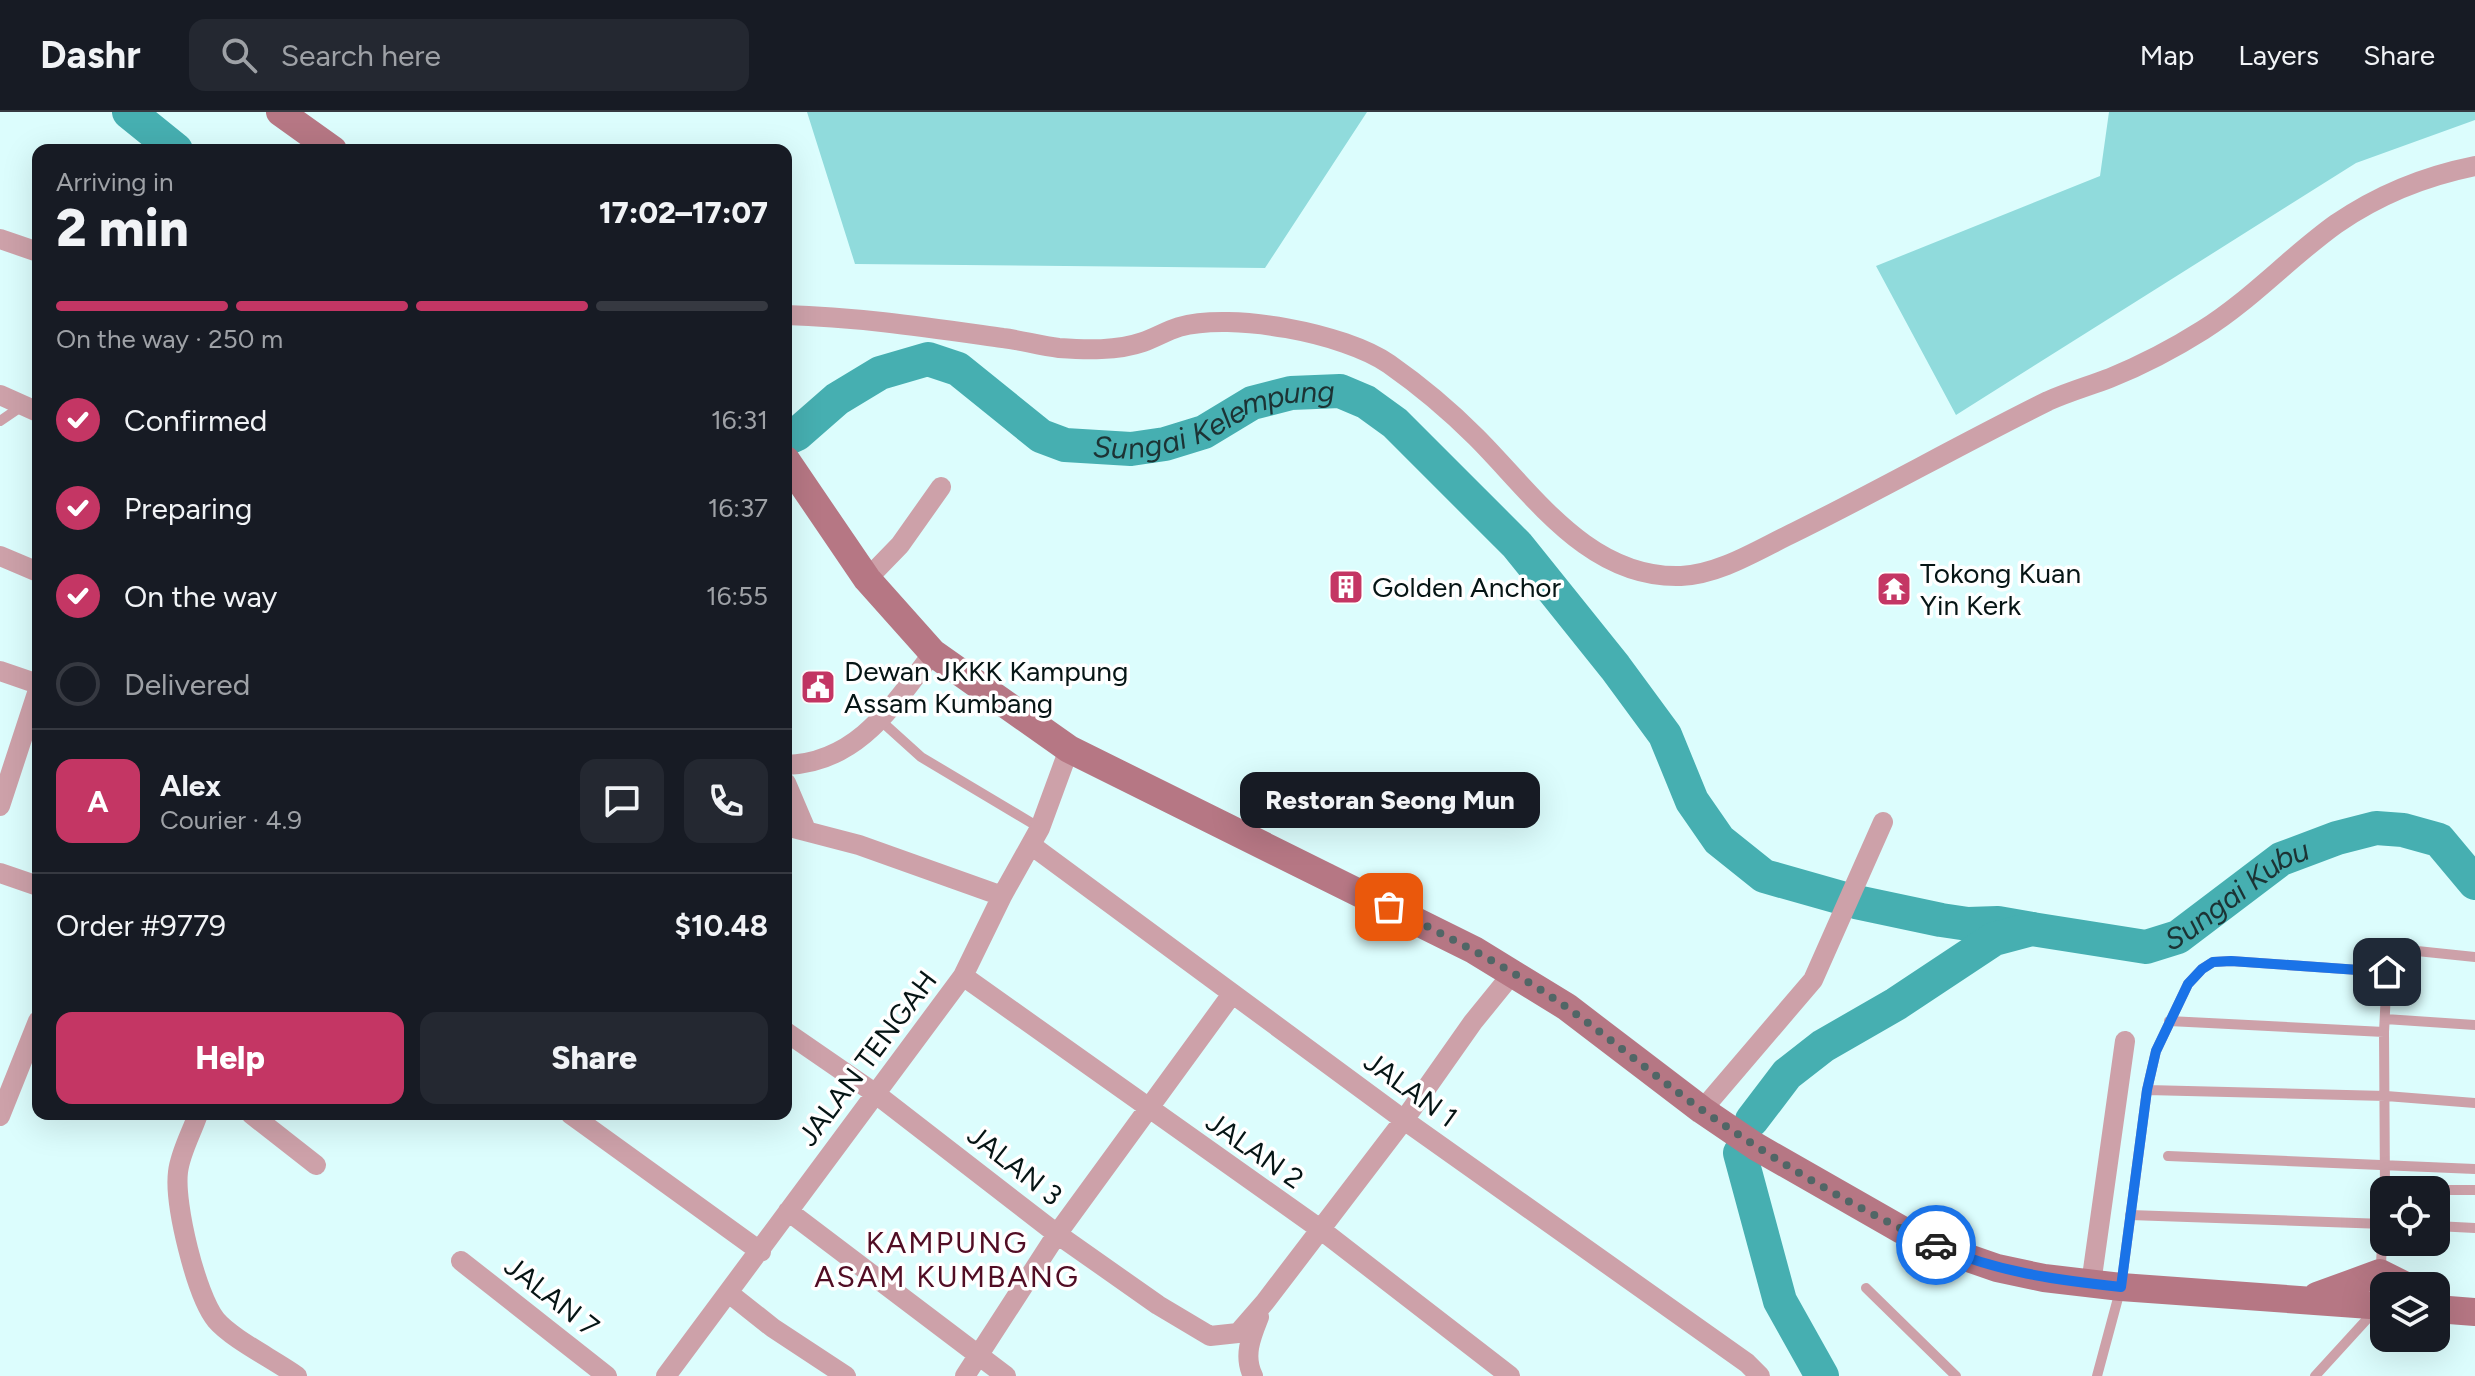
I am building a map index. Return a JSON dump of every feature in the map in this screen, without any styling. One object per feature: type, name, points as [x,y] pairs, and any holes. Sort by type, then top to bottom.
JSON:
[{"type":"main road","points":[[280,112],[310,122],[328,144]]},
{"type":"main road","points":[[792,469],[867,579],[933,653],[1069,749],[1474,950],[1567,1007],[1702,1110],[1755,1146],[1902,1230],[1945,1250],[1997,1268],[2044,1278],[2121,1287],[2370,1305]]},
{"type":"main road","points":[[2301,1300],[2370,1276]]},
{"type":"main road","points":[[2450,1310],[2475,1330]]},
{"type":"street","points":[[792,315],[844,317],[1058,348],[1115,349],[1179,327],[1242,321],[1352,345],[1386,362],[1473,434],[1578,542],[1609,560],[1644,573],[1679,576],[1705,573],[1733,562],[1864,498],[2055,398],[2160,355],[2206,328],[2334,225],[2368,204],[2406,185],[2475,166]]},
{"type":"street","points":[[0,239],[32,250]]},
{"type":"street","points":[[0,395],[30,409]]},
{"type":"street","points":[[867,579],[900,545],[941,487]]},
{"type":"street","points":[[0,556],[32,569]]},
{"type":"street","points":[[792,765],[809,765],[852,744],[880,720],[933,653]]},
{"type":"street","points":[[0,671],[32,682]]},
{"type":"street","points":[[0,806],[5,774],[32,705]]},
{"type":"street","name":"JALAN TENGAH","points":[[666,1376],[730,1294],[963,976],[1035,836],[1069,749]]},
{"type":"street","points":[[1702,1110],[1813,980],[1883,822]]},
{"type":"street","points":[[796,828],[870,849],[1002,896]]},
{"type":"street","name":"JALAN 1","points":[[1035,836],[1232,994],[1747,1363],[1760,1376]]},
{"type":"street","points":[[0,873],[32,884]]},
{"type":"street","points":[[1253,1376],[1246,1359],[1265,1302],[1512,974]]},
{"type":"street","name":"JALAN 2","points":[[963,976],[1320,1229],[1510,1376]]},
{"type":"street","points":[[965,1376],[1057,1234],[1232,994]]},
{"type":"street","points":[[0,1116],[32,1036]]},
{"type":"street","name":"JALAN 3","points":[[792,1036],[876,1094],[1057,1234],[1158,1305],[1210,1336],[1238,1333],[1265,1302]]},
{"type":"street","points":[[2091,1284],[2125,1041]]},
{"type":"street","points":[[196,1120],[178,1172],[181,1218],[207,1306],[217,1321],[230,1332],[297,1376]]},
{"type":"street","points":[[259,1120],[316,1165]]},
{"type":"street","points":[[578,1120],[761,1252]]},
{"type":"street","points":[[788,1211],[1006,1376]]},
{"type":"street","name":"JALAN 7","points":[[461,1261],[607,1376]]},
{"type":"street","points":[[730,1294],[773,1328],[846,1376]]},
{"type":"lane","points":[[0,421],[30,409]]},
{"type":"lane","points":[[880,720],[921,757],[1035,836]]},
{"type":"lane","points":[[2386,1176],[2384,1032],[2387,972],[2391,961],[2400,953],[2417,951],[2475,957]]},
{"type":"lane","points":[[2097,1376],[2121,1287],[2147,1090],[2156,1051],[2188,984],[2213,962],[2387,972]]},
{"type":"lane","points":[[2385,1019],[2475,1025]]},
{"type":"lane","points":[[2169,1021],[2384,1032]]},
{"type":"lane","points":[[2147,1090],[2386,1096],[2475,1103]]},
{"type":"lane","points":[[2168,1156],[2475,1169]]},
{"type":"lane","points":[[2450,1190],[2475,1190]]},
{"type":"lane","points":[[2130,1215],[2370,1224]]},
{"type":"lane","points":[[2450,1227],[2475,1228]]},
{"type":"lane","points":[[1866,1288],[1956,1376]]},
{"type":"lane","points":[[2315,1376],[2370,1318]]},
{"type":"shaded area","points":[[807,112],[1367,112],[1265,268],[855,264]]},
{"type":"shaded area","points":[[2109,112],[2475,112],[2475,120],[2356,163],[1956,415],[1876,266],[2100,176]]},
{"type":"waterway","name":"Sungai Kelempung","points":[[129,112],[169,144]]},
{"type":"waterway","name":"Sungai Kelempung","points":[[792,436],[837,399],[880,373],[928,359],[958,369],[1041,436],[1065,445],[1131,449],[1165,444],[1204,432],[1252,403],[1291,393],[1340,391],[1366,402],[1395,423],[1517,545],[1665,735],[1692,801],[1719,840],[1764,876],[1856,902],[1941,920],[1968,924],[1998,923],[2032,929]]},
{"type":"waterway","name":"Sungai Kubu","points":[[1752,1120],[1787,1074],[1823,1046],[1896,1004],[1994,939],[2032,929],[2146,947],[2178,937],[2281,859],[2337,838],[2376,828],[2403,830],[2439,840],[2475,883]]},
{"type":"waterway","name":"Sungai Kubu","points":[[1740,1153],[1780,1301],[1822,1376]]},
{"type":"way so far","points":[[1389,907],[1474,950],[1567,1007],[1702,1110],[1755,1146],[1902,1230],[1936,1245]]},
{"type":"place","name":"Golden Anchor","points":[[1346,587]]},
{"type":"place","name":"Tokong Kuan Yin Kerk","points":[[1894,589]]},
{"type":"place","name":"Dewan JKKK Kampung Assam Kumbang","points":[[818,687]]},
{"type":"place","name":"Restoran Seong Mun","points":[[1389,907]]},
{"type":"district","name":"KAMPUNG ASAM KUMBANG","points":[[947,1260]]},
{"type":"route","points":[[1936,1245],[1997,1268],[2044,1278],[2121,1287],[2147,1090],[2156,1051],[2188,984],[2213,962],[2387,972]]}]
